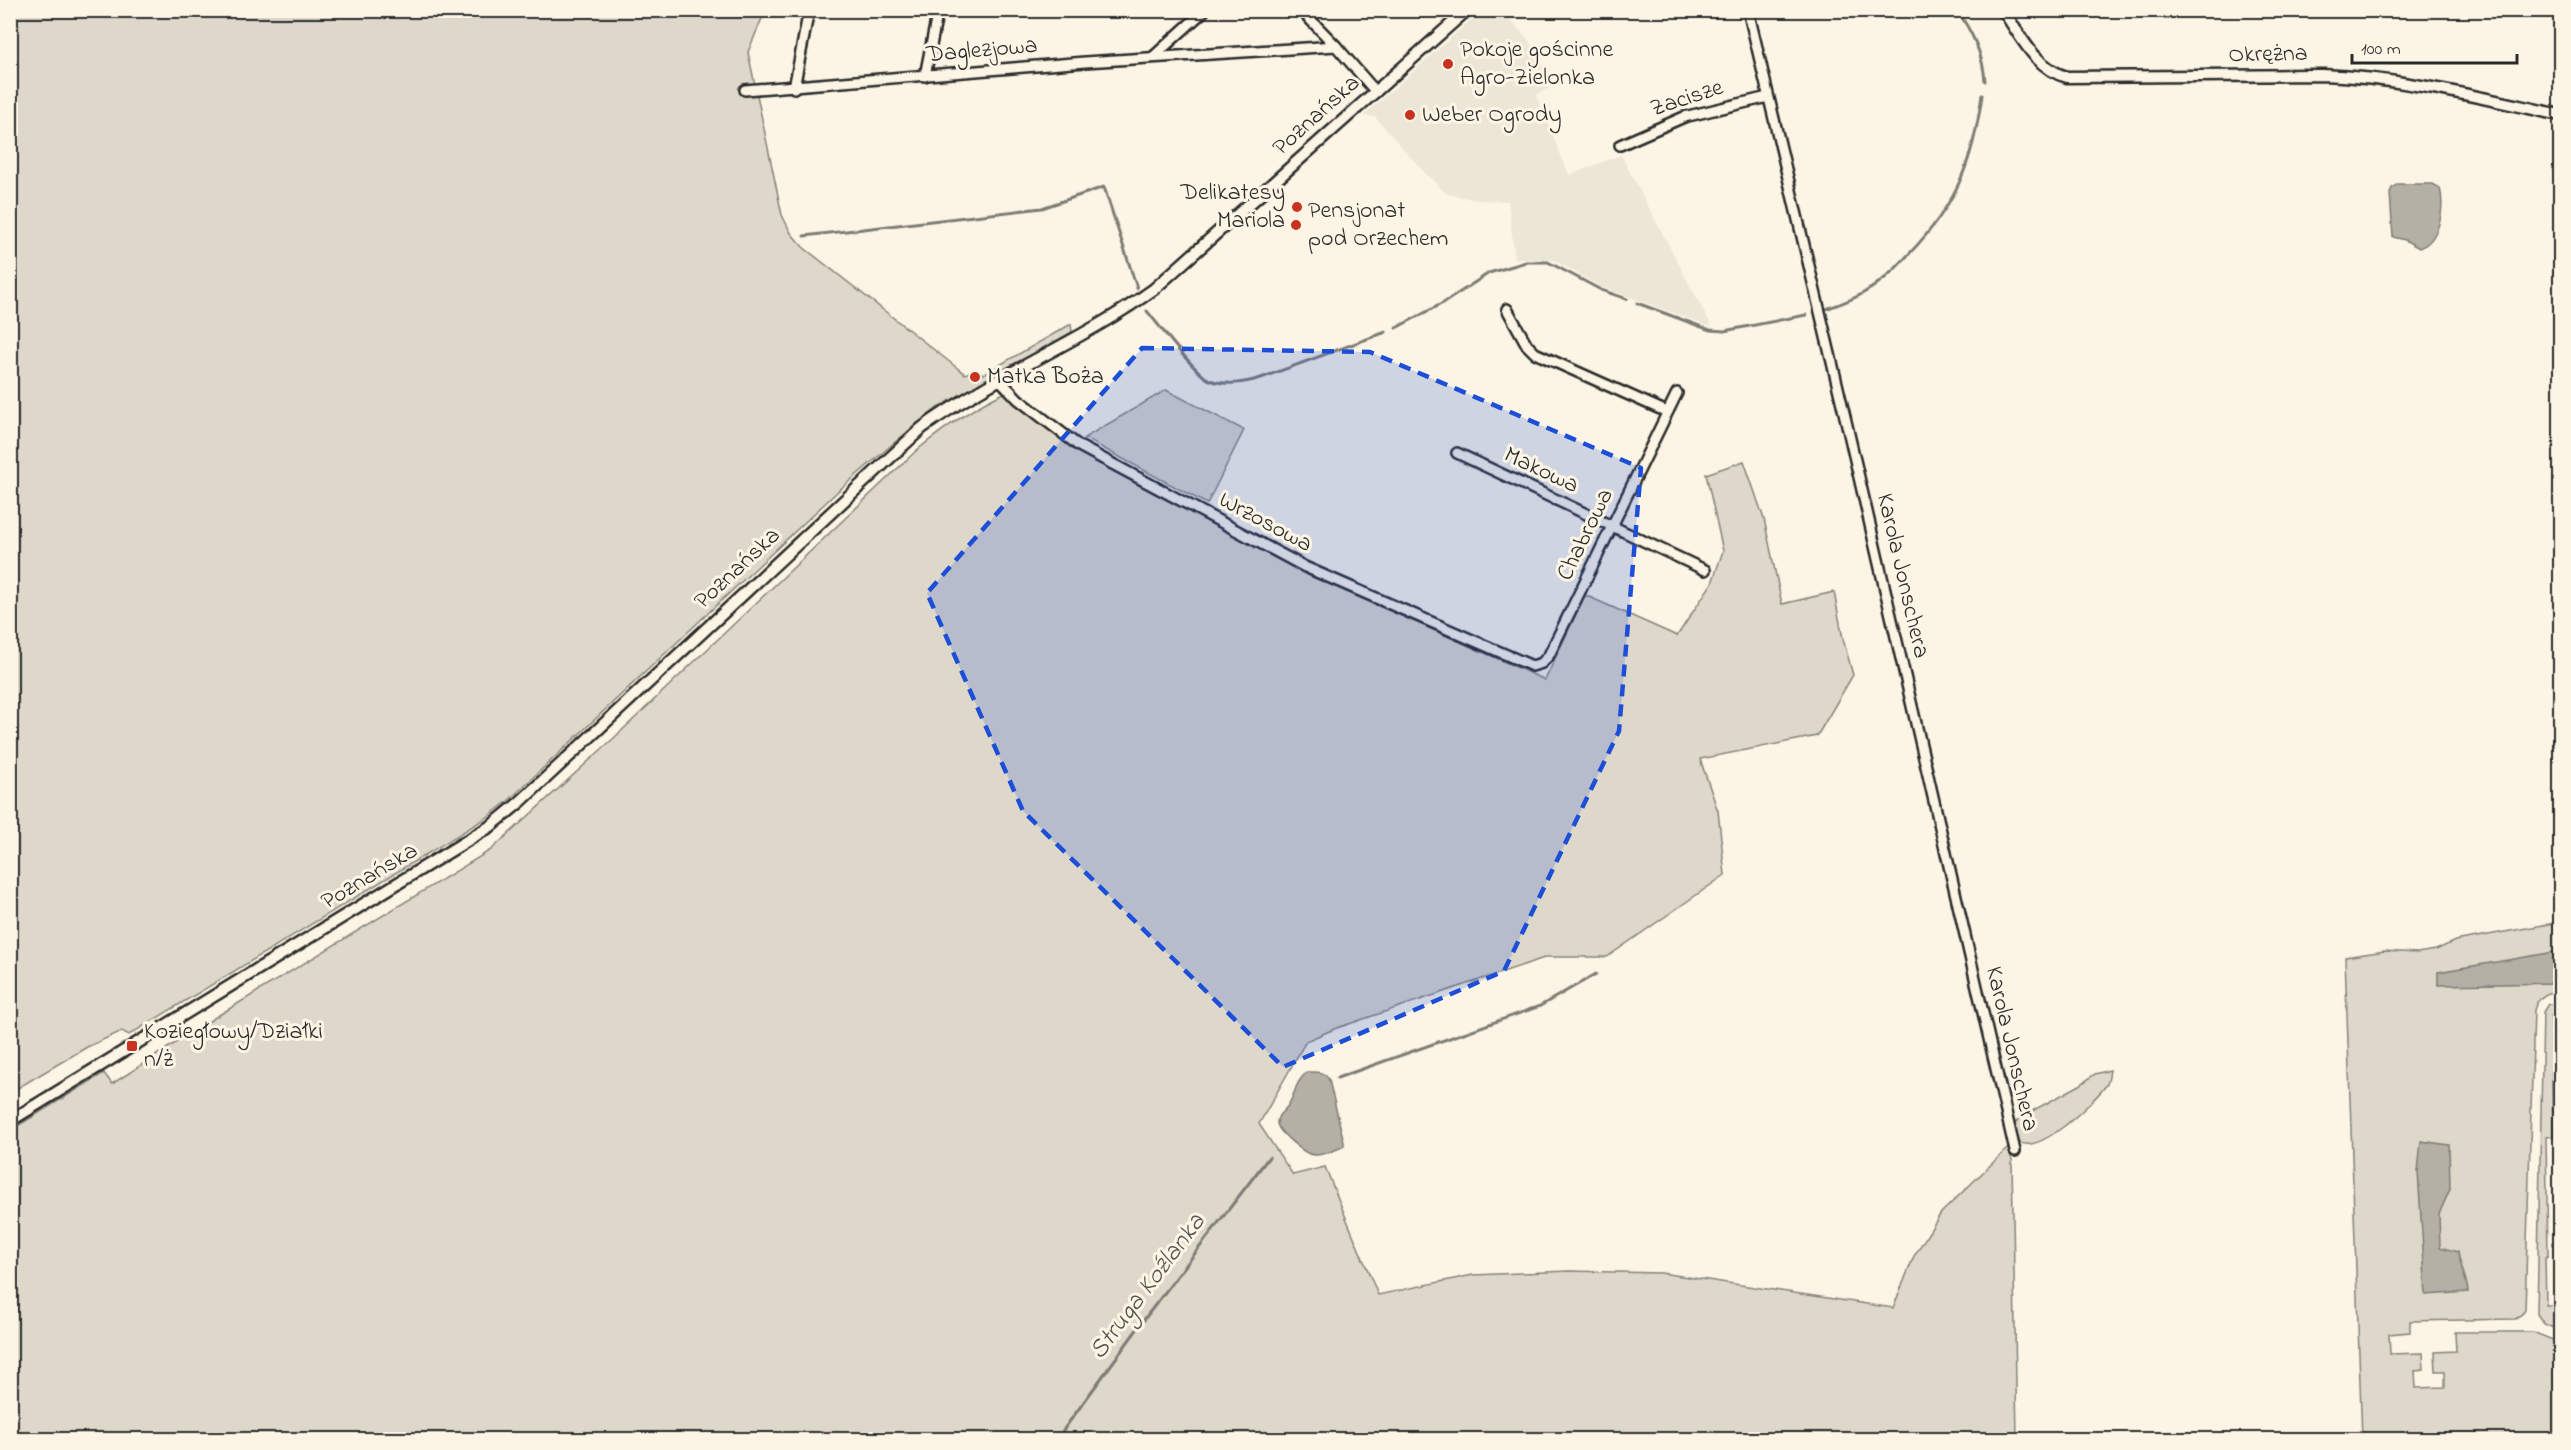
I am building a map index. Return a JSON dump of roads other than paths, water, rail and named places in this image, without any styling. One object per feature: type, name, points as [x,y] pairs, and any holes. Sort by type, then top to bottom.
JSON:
[{"type":"street","points":[[794,88],[809,10]]},
{"type":"street","points":[[925,76],[938,10]]},
{"type":"street","points":[[1153,57],[1205,10]]},
{"type":"street","points":[[1301,10],[1376,92]]},
{"type":"street","name":"Poznańska","points":[[10,1121],[490,826],[520,802],[908,439],[938,416],[1121,311],[1154,289],[1467,10]]},
{"type":"street","name":"Karola Jonschera","points":[[1748,10],[2015,1151]]},
{"type":"street","name":"Okrężna","points":[[2003,10],[2043,65],[2052,72],[2067,77],[2358,76],[2416,84],[2560,115]]},
{"type":"street","name":"Daglezjowa","points":[[746,90],[794,88],[1153,57],[1336,46]]},
{"type":"street","name":"Zacisze","points":[[1620,145],[1683,117],[1768,97]]},
{"type":"street","points":[[1507,309],[1527,345],[1535,353],[1667,412]]},
{"type":"street","name":"Wrzosowa","points":[[999,380],[1018,399],[1079,446],[1305,567],[1532,666]]},
{"type":"street","name":"Chabrowa","points":[[1532,666],[1546,660],[1677,393]]},
{"type":"street","name":"Makowa","points":[[1457,453],[1705,570]]},
{"type":"waterway","points":[[1957,10],[1976,44],[1985,81]]},
{"type":"waterway","points":[[1826,309],[1856,297],[1880,282],[1904,260],[1939,218],[1960,181],[1967,162],[1982,95]]},
{"type":"waterway","points":[[804,236],[1042,208],[1104,187],[1137,288]]},
{"type":"waterway","points":[[1396,328],[1445,302],[1489,273],[1526,262],[1548,262],[1601,290],[1627,299]]},
{"type":"waterway","points":[[1637,303],[1710,330],[1724,331],[1806,315]]},
{"type":"waterway","points":[[1147,311],[1196,369],[1210,380],[1223,383],[1261,378],[1386,332]]},
{"type":"waterway","points":[[1337,1078],[1540,1006],[1596,974]]},
{"type":"waterway","name":"Struga Koźlanka","points":[[1056,1440],[1149,1313],[1269,1157]]},
{"type":"place","name":"Pokoje gościnne Agro-Zielonka","points":[[1448,64]]},
{"type":"place","name":"Weber Ogrody","points":[[1410,115]]},
{"type":"place","name":"Delikatesy Mariola","points":[[1297,207]]},
{"type":"place","name":"Pensjonat pod Orzechem","points":[[1296,225]]},
{"type":"place","name":"Matka Boża","points":[[975,377]]},
{"type":"place","name":"Koziegłowy/Działki n/ż","points":[[132,1046]]}]
